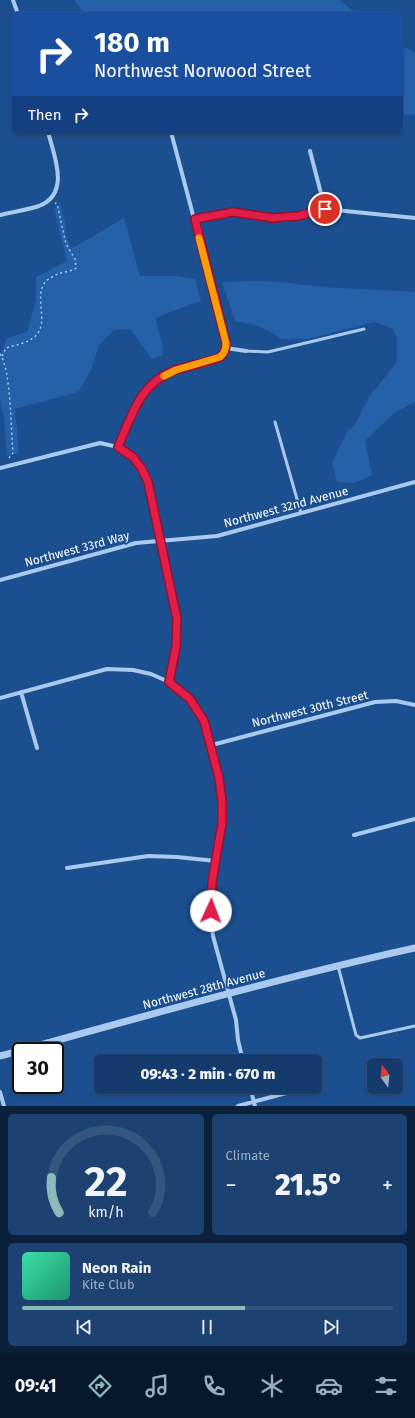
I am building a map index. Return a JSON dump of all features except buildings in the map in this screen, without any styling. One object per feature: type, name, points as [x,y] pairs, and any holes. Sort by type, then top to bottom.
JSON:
[{"type":"street","points":[[13,0],[17,12]]},
{"type":"street","points":[[0,215],[40,205],[50,199],[56,189],[59,172],[49,134]]},
{"type":"street","points":[[118,447],[145,390],[153,383],[176,370],[220,357],[226,348],[195,219],[172,134]]},
{"type":"street","points":[[310,151],[325,209]]},
{"type":"street","points":[[195,219],[233,212],[273,218],[298,216],[325,209],[415,218]]},
{"type":"street","points":[[226,348],[246,351]]},
{"type":"street","points":[[1,468],[100,443],[118,447],[133,457],[142,469],[148,482],[177,619],[176,647],[169,682]]},
{"type":"street","name":"Northwest 32nd Avenue","points":[[160,541],[217,536],[415,482]]},
{"type":"street","name":"Northwest 33rd Way","points":[[0,580],[136,543],[160,541]]},
{"type":"street","points":[[0,698],[107,669],[133,670],[151,674],[169,682],[190,699],[204,721],[212,745],[219,778],[222,802],[222,823],[212,882],[211,920],[236,1020],[241,1054]]},
{"type":"street","points":[[21,692],[37,748]]},
{"type":"street","name":"Northwest 30th Street","points":[[212,745],[375,702],[396,701],[415,706]]},
{"type":"street","points":[[354,835],[415,819]]},
{"type":"street","points":[[67,868],[148,856],[216,861]]},
{"type":"street","name":"Northwest 28th Avenue","points":[[0,1056],[229,994],[415,948]]},
{"type":"street","points":[[0,1092],[4,1106]]},
{"type":"street","points":[[252,1094],[254,1104]]},
{"type":"street","points":[[238,1106],[254,1104],[284,1094]]},
{"type":"lane","points":[[246,351],[268,352],[364,329]]},
{"type":"lane","points":[[274,422],[301,513]]},
{"type":"lane","points":[[338,966],[356,1035],[360,1038],[415,1026]]},
{"type":"path","points":[[1,468],[13,453],[10,398],[6,369],[1,355],[6,348],[23,343],[33,338],[38,333],[41,326],[40,294],[46,281],[52,277],[76,268],[75,259],[66,244],[57,204],[50,199]]},
{"type":"shaded area","points":[[74,0],[339,0],[355,12],[83,12]]},
{"type":"shaded area","points":[[403,46],[415,53],[415,115],[403,115]]},
{"type":"shaded area","points":[[60,204],[66,226],[65,233],[71,249],[124,218],[140,276],[174,276],[195,279],[201,302],[197,302],[155,318],[162,342],[163,355],[152,359],[130,329],[114,330],[99,345],[91,370],[78,392],[15,409],[19,453],[7,456],[4,416],[0,401],[0,354],[7,338],[27,332],[36,300],[36,277],[67,261],[54,209]]},
{"type":"shaded area","points":[[268,281],[325,287],[415,292],[415,402],[394,413],[365,441],[372,475],[354,483],[337,482],[332,462],[347,432],[354,426],[369,397],[397,362],[397,338],[392,328],[374,322],[307,339],[282,339],[255,325],[235,321],[222,282]]},
{"type":"slow traffic","points":[[164,376],[176,370],[214,360],[220,357],[226,348],[199,238]]},
{"type":"route","points":[[211,911],[212,882],[222,823],[222,802],[219,778],[212,745],[204,721],[190,699],[169,682],[176,647],[177,619],[148,482],[142,469],[133,457],[118,447],[145,390],[160,378],[176,370],[220,357],[226,348],[195,219],[233,212],[255,214],[273,218],[298,216],[325,209]]}]
